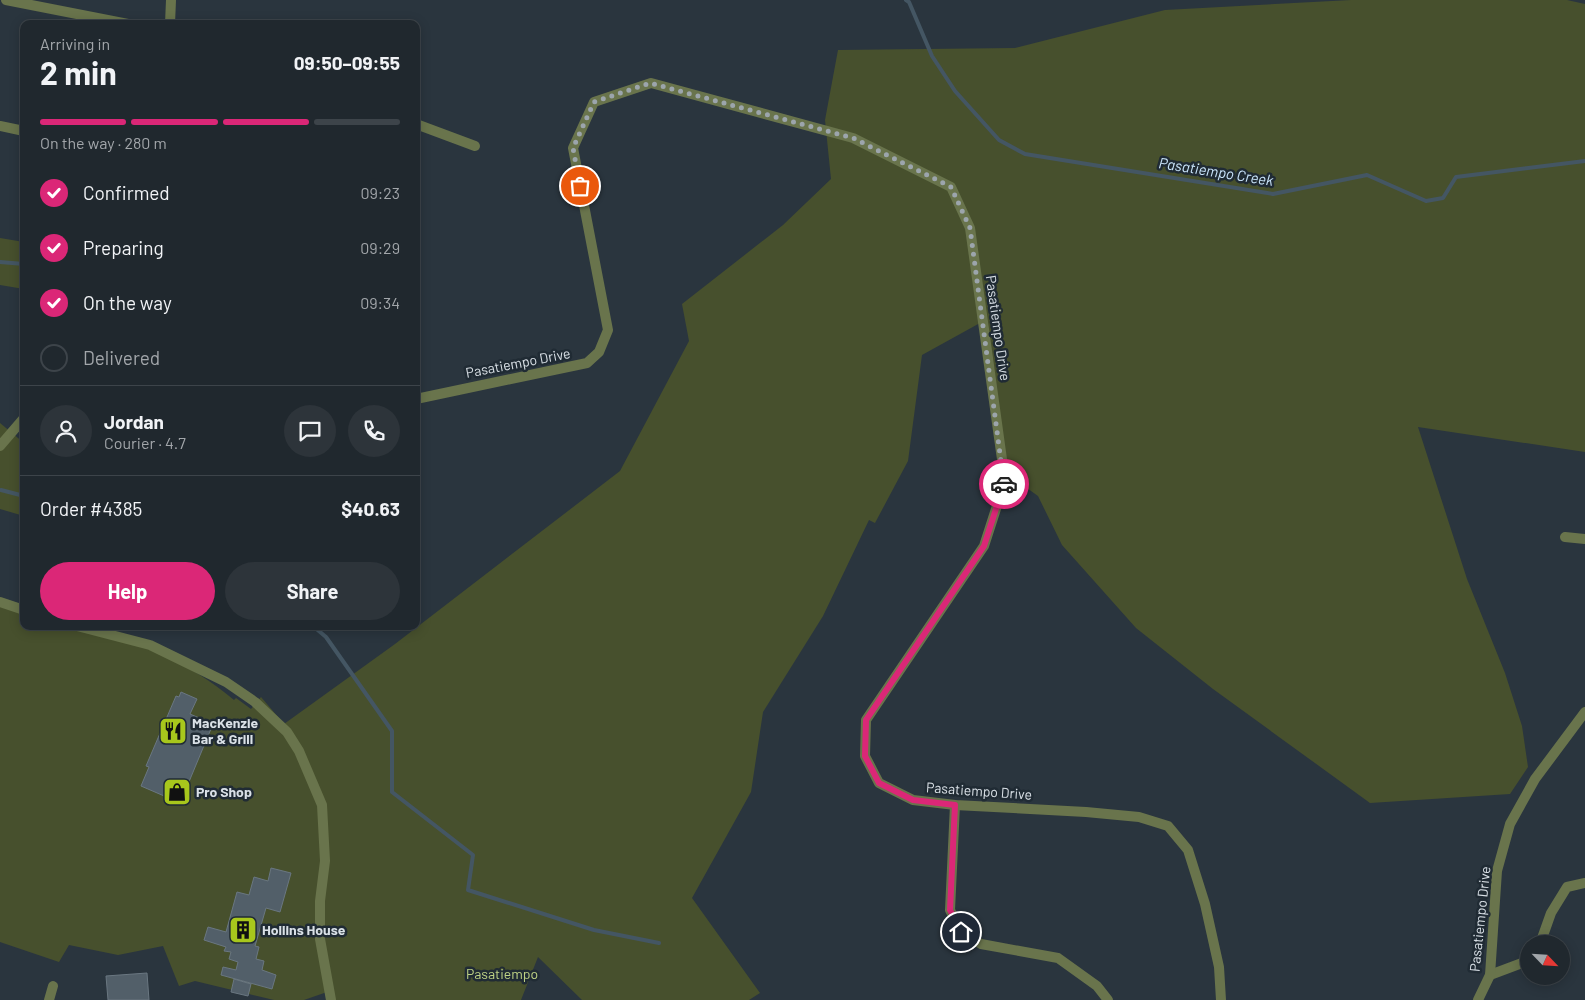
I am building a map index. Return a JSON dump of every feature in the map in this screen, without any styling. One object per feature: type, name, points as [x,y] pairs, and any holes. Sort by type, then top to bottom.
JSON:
[{"type":"street","points":[[6,0],[108,20]]},
{"type":"street","points":[[170,20],[171,0]]},
{"type":"street","name":"Pasatiempo Drive","points":[[420,397],[587,363],[599,352],[608,330],[573,148],[594,102],[650,83],[853,138],[951,187],[970,228],[1005,481],[984,546],[866,720],[865,756],[879,783],[913,800],[955,805],[1139,817],[1168,826],[1188,850],[1205,904],[1219,967],[1221,1000]]},
{"type":"street","points":[[420,125],[475,146]]},
{"type":"street","points":[[0,126],[20,130]]},
{"type":"street","points":[[0,446],[14,426],[20,421]]},
{"type":"street","points":[[1565,537],[1585,539]]},
{"type":"street","points":[[0,602],[20,609]]},
{"type":"street","points":[[92,630],[150,646],[226,682],[255,702],[287,732],[300,751],[322,805],[325,861],[320,901],[320,939],[331,1000]]},
{"type":"street","name":"Pasatiempo Drive","points":[[1478,1000],[1490,975],[1497,871],[1510,824],[1535,780],[1584,714]]},
{"type":"street","points":[[955,805],[950,910],[961,932],[980,944],[1058,958],[1097,986],[1108,1000]]},
{"type":"street","points":[[1543,935],[1551,913],[1567,887],[1585,883]]},
{"type":"street","points":[[1490,975],[1520,964]]},
{"type":"street","points":[[49,1000],[53,986]]},
{"type":"green space","name":"Pasatiempo","points":[[1351,0],[1567,0],[1585,4],[1585,452],[1418,427],[1467,579],[1505,673],[1522,726],[1528,767],[1510,794],[1370,803],[1213,689],[1136,628],[1062,545],[1038,496],[999,468],[980,323],[922,355],[908,461],[875,523],[869,520],[823,616],[763,712],[751,792],[692,898],[760,993],[749,1000],[582,1000],[538,957],[521,1000],[331,1000],[327,992],[304,1000],[274,1000],[195,981],[179,986],[163,946],[118,955],[69,945],[59,962],[0,942],[0,605],[20,611],[20,630],[98,630],[140,644],[180,663],[234,700],[236,698],[251,709],[261,697],[284,724],[413,630],[420,630],[420,625],[620,471],[689,341],[682,304],[783,225],[831,179],[825,120],[838,50],[1015,48],[1165,10]]},
{"type":"green space","points":[[0,238],[20,241],[20,288],[0,285]]},
{"type":"green space","points":[[0,423],[20,440],[20,515],[0,509]]},
{"type":"building","points":[[181,692],[197,699],[190,714],[213,724],[181,801],[186,803],[185,805],[141,786],[149,767],[146,766],[176,696],[179,697]]},
{"type":"building","name":"Hollins House","points":[[271,868],[291,873],[280,912],[266,908],[255,946],[259,947],[256,959],[264,961],[262,970],[276,975],[272,989],[221,975],[223,967],[236,970],[238,962],[229,959],[231,952],[224,951],[226,947],[204,940],[208,927],[226,932],[237,892],[249,895],[254,877],[268,881]]},
{"type":"building","points":[[147,973],[149,1000],[108,1000],[106,976]]},
{"type":"building","points":[[234,979],[251,984],[248,996],[231,992]]},
{"type":"waterway","name":"Pasatiempo Creek","points":[[906,0],[909,2],[932,56],[955,91],[999,140],[1025,154],[1273,194],[1367,175],[1426,201],[1443,198],[1456,177],[1585,161]]},
{"type":"waterway","points":[[0,262],[20,264]]},
{"type":"waterway","points":[[1,490],[20,495]]},
{"type":"waterway","points":[[318,630],[326,637],[392,731],[392,792],[473,855],[468,890],[594,930],[659,943]]},
{"type":"way so far","points":[[580,186],[573,148],[594,102],[650,83],[853,138],[951,187],[960,201],[970,228],[1004,484]]},
{"type":"place","name":"MacKenzie Bar & Grill","points":[[173,731]]},
{"type":"place","name":"Pro Shop","points":[[177,792]]},
{"type":"place","name":"Hollins House","points":[[243,930]]},
{"type":"route","points":[[961,932],[950,910],[955,805],[913,800],[879,783],[865,756],[866,720],[984,546],[1004,484]]}]
